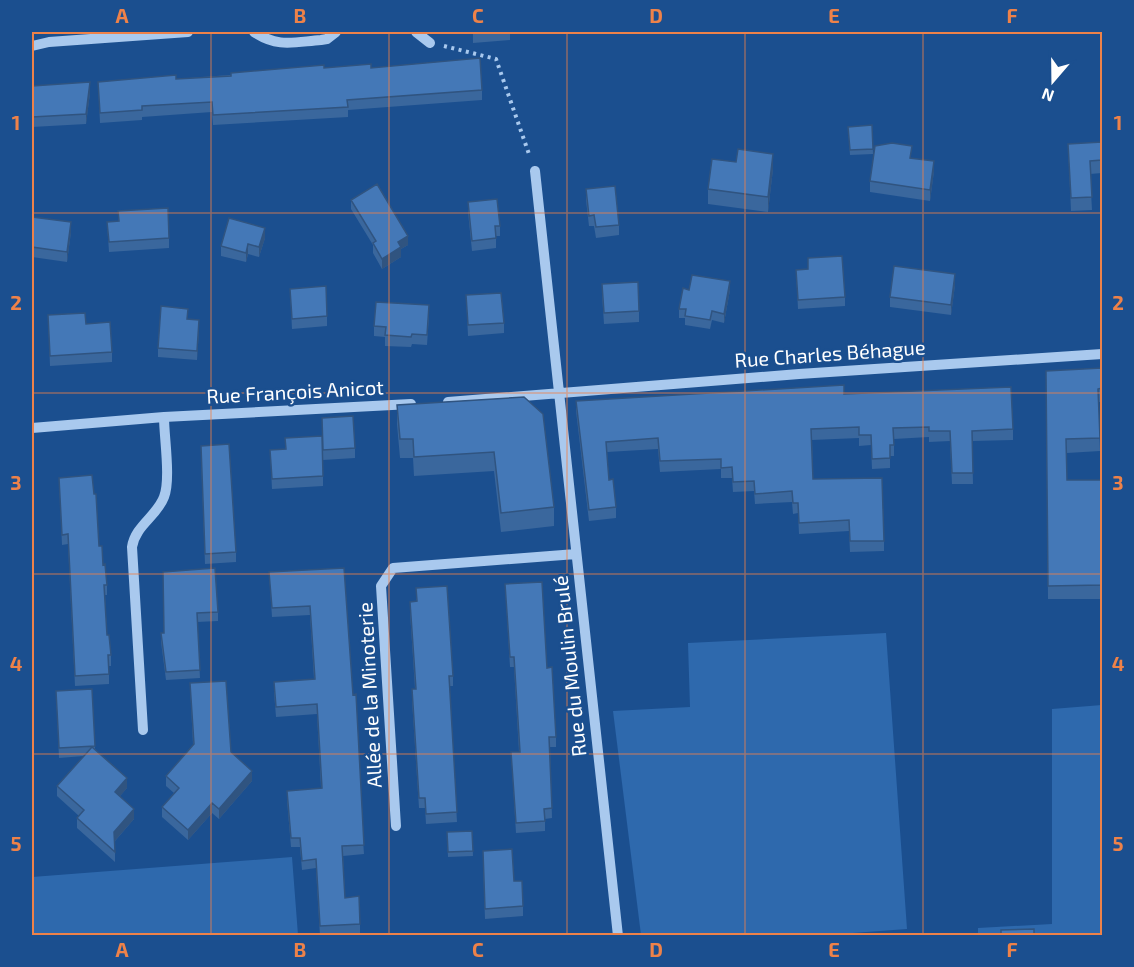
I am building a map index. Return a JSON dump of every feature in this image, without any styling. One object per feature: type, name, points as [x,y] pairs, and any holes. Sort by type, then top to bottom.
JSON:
[{"type":"street","points":[[32,46],[151,33],[188,32]]},
{"type":"street","points":[[254,32],[266,40],[279,43],[327,39],[336,32]]},
{"type":"street","points":[[416,32],[430,43]]},
{"type":"street","name":"Rue du Moulin Brulé","points":[[535,171],[618,936]]},
{"type":"street","name":"Rue Charles Béhague","points":[[560,393],[1102,354]]},
{"type":"street","name":"Rue François Anicot","points":[[32,428],[164,417],[430,403],[560,393]]},
{"type":"street","points":[[143,730],[132,547],[139,528],[157,509],[166,493],[164,417]]},
{"type":"street","name":"Allée de la Minoterie","points":[[396,826],[381,586],[393,568],[576,555]]},
{"type":"path","points":[[430,43],[496,59],[535,171]]},
{"type":"shaded area","points":[[886,633],[907,929],[812,936],[641,935],[613,711],[690,707],[688,643]]},
{"type":"shaded area","points":[[1102,705],[1102,935],[978,935],[978,928],[1052,924],[1052,709]]},
{"type":"shaded area","points":[[292,857],[298,935],[32,935],[32,877]]},
{"type":"building","points":[[480,58],[482,90],[347,100],[348,107],[213,115],[212,102],[142,106],[142,110],[100,113],[98,82],[176,75],[176,79],[231,76],[231,73],[324,65],[324,68],[371,64],[371,68]]},
{"type":"building","points":[[90,82],[86,114],[32,117],[32,86]]},
{"type":"building","points":[[872,125],[873,149],[850,150],[848,127]]},
{"type":"building","points":[[1102,142],[1102,160],[1090,161],[1092,197],[1071,198],[1068,144]]},
{"type":"building","points":[[892,143],[912,146],[910,158],[934,161],[930,190],[870,181],[875,146]]},
{"type":"building","points":[[738,149],[773,154],[768,197],[708,189],[712,159],[736,162]]},
{"type":"building","points":[[377,184],[408,236],[398,242],[401,247],[382,259],[373,243],[376,241],[351,200]]},
{"type":"building","points":[[615,186],[619,225],[596,227],[594,215],[589,216],[586,189]]},
{"type":"building","points":[[497,199],[500,226],[495,226],[496,238],[472,241],[468,202]]},
{"type":"building","points":[[168,208],[169,238],[109,242],[107,222],[119,221],[118,211]]},
{"type":"building","points":[[32,217],[71,222],[67,252],[32,247]]},
{"type":"building","points":[[229,218],[265,228],[259,247],[248,244],[246,253],[221,246]]},
{"type":"building","points":[[842,256],[845,297],[798,300],[796,270],[808,269],[808,258]]},
{"type":"building","points":[[894,266],[955,274],[951,305],[890,297]]},
{"type":"building","points":[[692,275],[730,281],[724,314],[712,311],[710,320],[685,316],[686,309],[679,309],[683,288],[689,290]]},
{"type":"building","points":[[638,282],[639,311],[604,313],[602,284]]},
{"type":"building","points":[[326,286],[327,316],[292,319],[290,289]]},
{"type":"building","points":[[501,293],[504,323],[468,325],[466,295]]},
{"type":"building","points":[[376,302],[429,305],[427,335],[412,334],[411,337],[385,335],[386,327],[374,326]]},
{"type":"building","points":[[161,306],[188,309],[187,319],[199,320],[197,351],[158,348]]},
{"type":"building","points":[[85,313],[86,324],[110,322],[112,352],[50,356],[48,315]]},
{"type":"building","points":[[1102,368],[1102,388],[1098,389],[1100,438],[1066,439],[1067,480],[1102,480],[1102,585],[1048,586],[1046,371]]},
{"type":"building","points":[[844,385],[844,394],[1011,387],[1013,429],[972,431],[973,473],[952,473],[950,431],[929,431],[929,427],[893,428],[894,445],[890,445],[890,458],[872,459],[871,435],[859,435],[859,427],[811,429],[813,479],[882,478],[884,541],[850,541],[849,520],[799,523],[798,503],[793,503],[792,491],[755,494],[754,481],[733,482],[732,467],[721,468],[721,459],[660,461],[658,438],[606,442],[609,480],[613,479],[616,507],[589,510],[576,401]]},
{"type":"building","points":[[524,397],[543,414],[554,507],[501,513],[494,452],[414,457],[413,439],[400,439],[397,405]]},
{"type":"building","points":[[353,416],[355,448],[323,450],[322,418]]},
{"type":"building","points":[[322,436],[323,476],[272,479],[270,450],[286,449],[285,438]]},
{"type":"building","points":[[229,444],[236,552],[205,554],[201,446]]},
{"type":"building","points":[[92,475],[94,494],[96,494],[99,546],[102,546],[103,565],[105,564],[107,635],[109,635],[111,655],[108,655],[109,674],[75,676],[68,534],[62,535],[59,478]]},
{"type":"building","points":[[215,568],[218,612],[197,613],[200,670],[166,672],[161,633],[164,633],[163,572]]},
{"type":"building","points":[[344,568],[353,695],[356,694],[364,845],[342,846],[345,898],[359,896],[360,924],[320,926],[316,859],[302,861],[300,838],[291,838],[287,791],[322,788],[317,704],[276,707],[274,682],[315,679],[310,606],[272,608],[269,572]]},
{"type":"building","points":[[542,582],[547,668],[552,667],[556,737],[549,737],[552,808],[544,809],[545,821],[516,823],[511,752],[520,752],[514,657],[510,657],[505,584]]},
{"type":"building","points":[[447,586],[453,676],[449,676],[457,812],[426,814],[425,798],[419,798],[412,689],[416,689],[410,602],[417,601],[416,588]]},
{"type":"building","points":[[226,681],[231,752],[252,771],[219,809],[212,803],[188,830],[162,807],[179,788],[166,776],[194,744],[190,683]]},
{"type":"building","points":[[92,689],[95,746],[59,748],[56,691]]},
{"type":"building","points":[[92,747],[127,778],[115,792],[134,809],[114,832],[115,852],[77,818],[84,810],[57,786]]},
{"type":"building","points":[[472,831],[473,851],[448,852],[447,832]]},
{"type":"building","points":[[512,849],[514,881],[522,881],[523,906],[485,909],[483,851]]},
{"type":"building","points":[[1034,929],[1034,936],[1001,936],[1001,930]]}]
